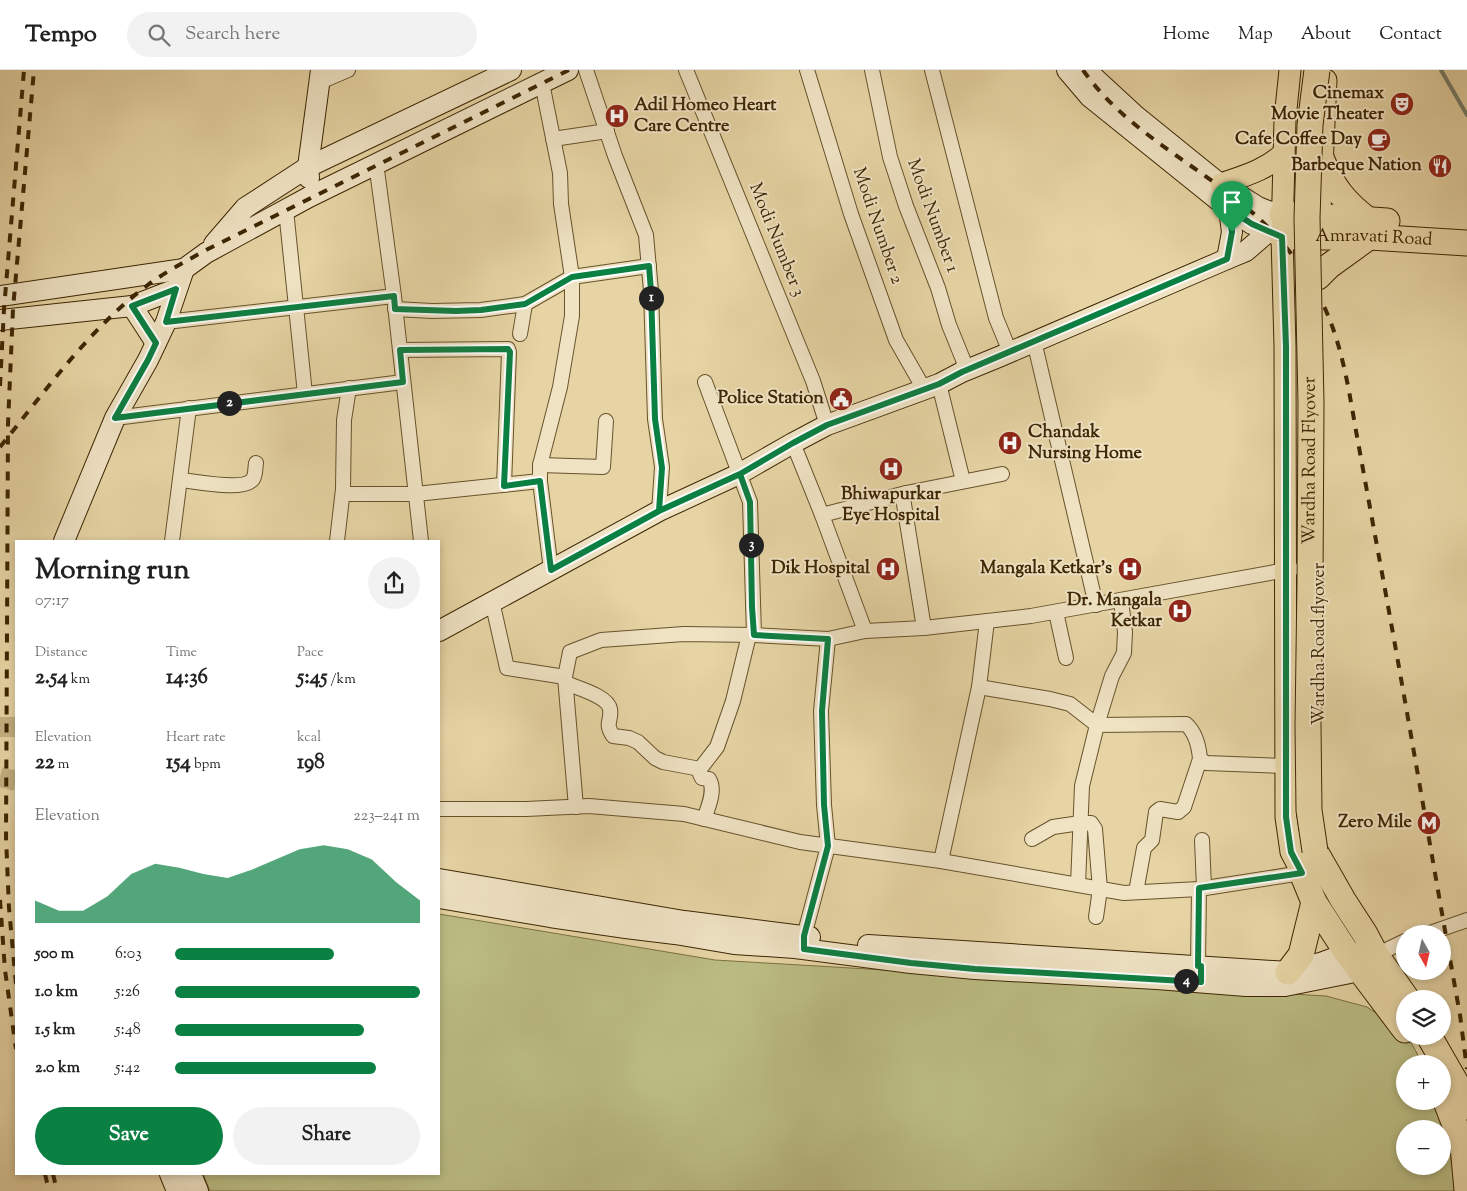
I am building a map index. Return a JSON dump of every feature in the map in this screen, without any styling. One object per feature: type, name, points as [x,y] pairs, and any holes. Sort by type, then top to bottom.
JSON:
[{"type":"highway","name":"Wardha Road Flyover","points":[[1305,70],[1296,188],[1302,358],[1302,499],[1296,734],[1298,810],[1309,847]]},
{"type":"highway","name":"Wardha Road Flyover","points":[[1309,847],[1308,726],[1311,403],[1307,218],[1310,125],[1316,70]]},
{"type":"highway","points":[[1318,277],[1369,228],[1337,190],[1322,160]]},
{"type":"highway","name":"Amravati Road","points":[[1278,227],[1467,227]]},
{"type":"highway","name":"Amravati Road","points":[[1369,228],[1467,243]]},
{"type":"highway","points":[[1309,847],[1328,872],[1365,934],[1361,960]]},
{"type":"highway","points":[[1309,847],[1302,873],[1314,902],[1361,960],[1396,1016]]},
{"type":"highway","points":[[1288,972],[1301,955],[1314,902]]},
{"type":"highway","points":[[1361,960],[1396,990]]},
{"type":"highway","points":[[1435,1045],[1467,1107]]},
{"type":"highway","points":[[1449,1110],[1463,1146],[1467,1190]]},
{"type":"main road","points":[[206,253],[245,208],[308,167],[511,70]]},
{"type":"main road","points":[[1067,70],[1090,97],[1229,209],[1252,224],[1278,227]]},
{"type":"main road","points":[[1086,70],[1136,116],[1221,184],[1258,207],[1268,211],[1278,227]]},
{"type":"main road","points":[[1290,70],[1278,227],[1286,346],[1286,817],[1291,852],[1302,873]]},
{"type":"main road","name":"Wardha Road flyover","points":[[1327,70],[1318,277],[1321,365],[1320,774],[1328,872]]},
{"type":"main road","points":[[0,296],[184,269],[206,253],[309,197],[555,75]]},
{"type":"main road","points":[[309,197],[308,167],[320,76]]},
{"type":"main road","points":[[1221,184],[1261,170],[1284,153]]},
{"type":"main road","points":[[1227,259],[1232,232],[1229,209]]},
{"type":"main road","points":[[440,630],[659,511],[740,474],[827,425],[932,386],[1246,251],[1278,227]]},
{"type":"main road","points":[[64,540],[115,418],[148,360],[166,322],[184,269]]},
{"type":"main road","points":[[0,320],[132,306],[176,289]]},
{"type":"main road","points":[[132,306],[156,343]]},
{"type":"main road","points":[[440,892],[684,920],[804,943],[876,946],[1200,972],[1288,972],[1323,962],[1361,960]]},
{"type":"main road","points":[[1200,972],[1246,986],[1285,986],[1345,974],[1361,960]]},
{"type":"main road","points":[[170,1175],[177,1191]]},
{"type":"main road","points":[[191,1175],[198,1191]]},
{"type":"street","points":[[320,76],[348,70]]},
{"type":"street","points":[[586,70],[646,235],[651,291],[655,419],[662,468],[659,511]]},
{"type":"street","name":"Modi Number 3","points":[[686,70],[813,381],[827,425]]},
{"type":"street","name":"Modi Number 2","points":[[806,70],[851,214],[896,340],[932,386],[963,481]]},
{"type":"street","name":"Modi Number 1","points":[[872,70],[890,158],[964,362],[962,372]]},
{"type":"street","points":[[932,70],[996,318],[1010,352]]},
{"type":"street","points":[[551,570],[540,481],[540,465],[560,387],[572,316],[572,277],[560,204],[560,173],[553,139],[555,75]]},
{"type":"street","points":[[553,139],[607,131]]},
{"type":"street","points":[[376,163],[400,350],[421,540]]},
{"type":"street","points":[[286,210],[305,394]]},
{"type":"street","points":[[166,322],[297,307],[394,303],[448,311],[481,310],[525,304],[572,277],[649,266]]},
{"type":"street","points":[[520,334],[525,304]]},
{"type":"street","points":[[1034,341],[1096,605]]},
{"type":"street","points":[[400,350],[508,349],[510,352],[504,486]]},
{"type":"street","points":[[115,418],[403,382]]},
{"type":"street","points":[[704,819],[711,794],[711,782],[708,779],[702,778],[700,769],[717,747],[733,701],[751,635],[752,607],[750,502],[705,382]]},
{"type":"street","points":[[337,540],[343,494],[344,420],[348,388]]},
{"type":"street","points":[[172,540],[189,408]]},
{"type":"street","points":[[540,465],[603,467],[606,421]]},
{"type":"street","points":[[793,443],[865,631]]},
{"type":"street","points":[[180,480],[234,486],[246,484],[255,475],[256,463]]},
{"type":"street","points":[[822,515],[906,493],[1002,474]]},
{"type":"street","points":[[343,494],[416,494],[540,481]]},
{"type":"street","points":[[906,493],[903,502],[924,628]]},
{"type":"street","points":[[576,807],[565,680],[570,652],[601,640],[684,634],[828,639],[865,631],[924,628],[1056,612],[1320,564]]},
{"type":"street","points":[[1078,885],[1082,786],[1097,725],[1112,676],[1124,653],[1125,632],[1121,600]]},
{"type":"street","points":[[492,601],[507,668],[565,680],[601,697],[607,702],[610,710],[608,727],[613,736],[629,738],[638,742],[663,762],[700,769]]},
{"type":"street","points":[[1056,612],[1066,658]]},
{"type":"street","points":[[941,861],[979,687],[987,621]]},
{"type":"street","points":[[804,943],[828,846],[824,805],[822,711],[828,639]]},
{"type":"street","points":[[979,687],[1070,704],[1097,725],[1186,724],[1191,728],[1199,750],[1200,759],[1184,807],[1178,812],[1160,809],[1156,812],[1152,840],[1144,848],[1136,892]]},
{"type":"street","points":[[1200,759],[1206,763],[1286,766]]},
{"type":"street","points":[[440,808],[526,809],[589,806],[684,814],[800,842],[941,861],[1124,893],[1202,888],[1302,873]]},
{"type":"street","points":[[1032,839],[1054,827],[1091,823],[1095,829],[1100,889],[1096,916]]},
{"type":"street","points":[[1200,972],[1202,840]]},
{"type":"street","points":[[1451,925],[1467,920]]},
{"type":"street","points":[[1361,960],[1396,945]]},
{"type":"green space","points":[[440,914],[715,960],[1326,996],[1367,1007],[1396,1026],[1396,1045],[1412,1045],[1418,1055],[1396,1055],[1396,1110],[1447,1110],[1448,1120],[1396,1120],[1396,1175],[1451,1175],[1451,1146],[1456,1191],[210,1191],[203,1175],[440,1175]]},
{"type":"waterway","points":[[1441,70],[1467,115]]},
{"type":"tunnel","points":[[0,727],[15,727]]},
{"type":"tunnel","points":[[0,777],[15,781]]},
{"type":"railway","points":[[0,386],[4,309],[24,70]]},
{"type":"railway","points":[[15,973],[9,908],[6,837],[8,424],[13,309],[34,70]]},
{"type":"railway","points":[[0,447],[88,340],[128,301],[156,279],[208,249],[569,70]]},
{"type":"railway","points":[[1083,70],[1116,108],[1135,125],[1237,200],[1273,232],[1289,250],[1315,289],[1333,327],[1344,367],[1388,605],[1460,1015],[1467,1069]]},
{"type":"railway","points":[[0,900],[5,970],[15,1042]]},
{"type":"railway","points":[[45,1175],[49,1191]]},
{"type":"railway","points":[[53,1175],[57,1191]]},
{"type":"place","name":"Cinemax Movie Theater","points":[[1402,104]]},
{"type":"place","name":"Adil Homeo Heart Care Centre","points":[[617,116]]},
{"type":"place","name":"Cafe Coffee Day","points":[[1379,140]]},
{"type":"place","name":"Barbeque Nation","points":[[1440,166]]},
{"type":"place","name":"Police Station","points":[[841,399]]},
{"type":"place","name":"Chandak Nursing Home","points":[[1010,443]]},
{"type":"place","name":"Bhiwapurkar Eye Hospital","points":[[891,469]]},
{"type":"place","name":"Dik Hospital","points":[[888,569]]},
{"type":"place","name":"Mangala Ketkar's","points":[[1130,569]]},
{"type":"place","name":"Dr. Mangala Ketkar","points":[[1180,611]]},
{"type":"place","name":"Zero Mile","points":[[1429,823]]},
{"type":"route","points":[[1232,232],[1227,259],[962,372],[939,384],[827,425],[740,474],[659,511],[662,468],[655,419],[649,266],[572,277],[525,304],[481,310],[432,311],[395,309],[394,296],[166,322],[176,289],[132,306],[156,343],[115,418],[403,382],[400,350],[508,349],[510,352],[504,486],[540,481],[551,570],[659,511],[699,492],[740,474],[750,502],[754,635],[828,639],[822,711],[824,805],[828,846],[804,936],[804,949],[975,969],[1201,982],[1201,966],[1198,966],[1199,888],[1302,873],[1291,852],[1286,817],[1286,346],[1282,237],[1252,224],[1229,209],[1232,232]]}]
